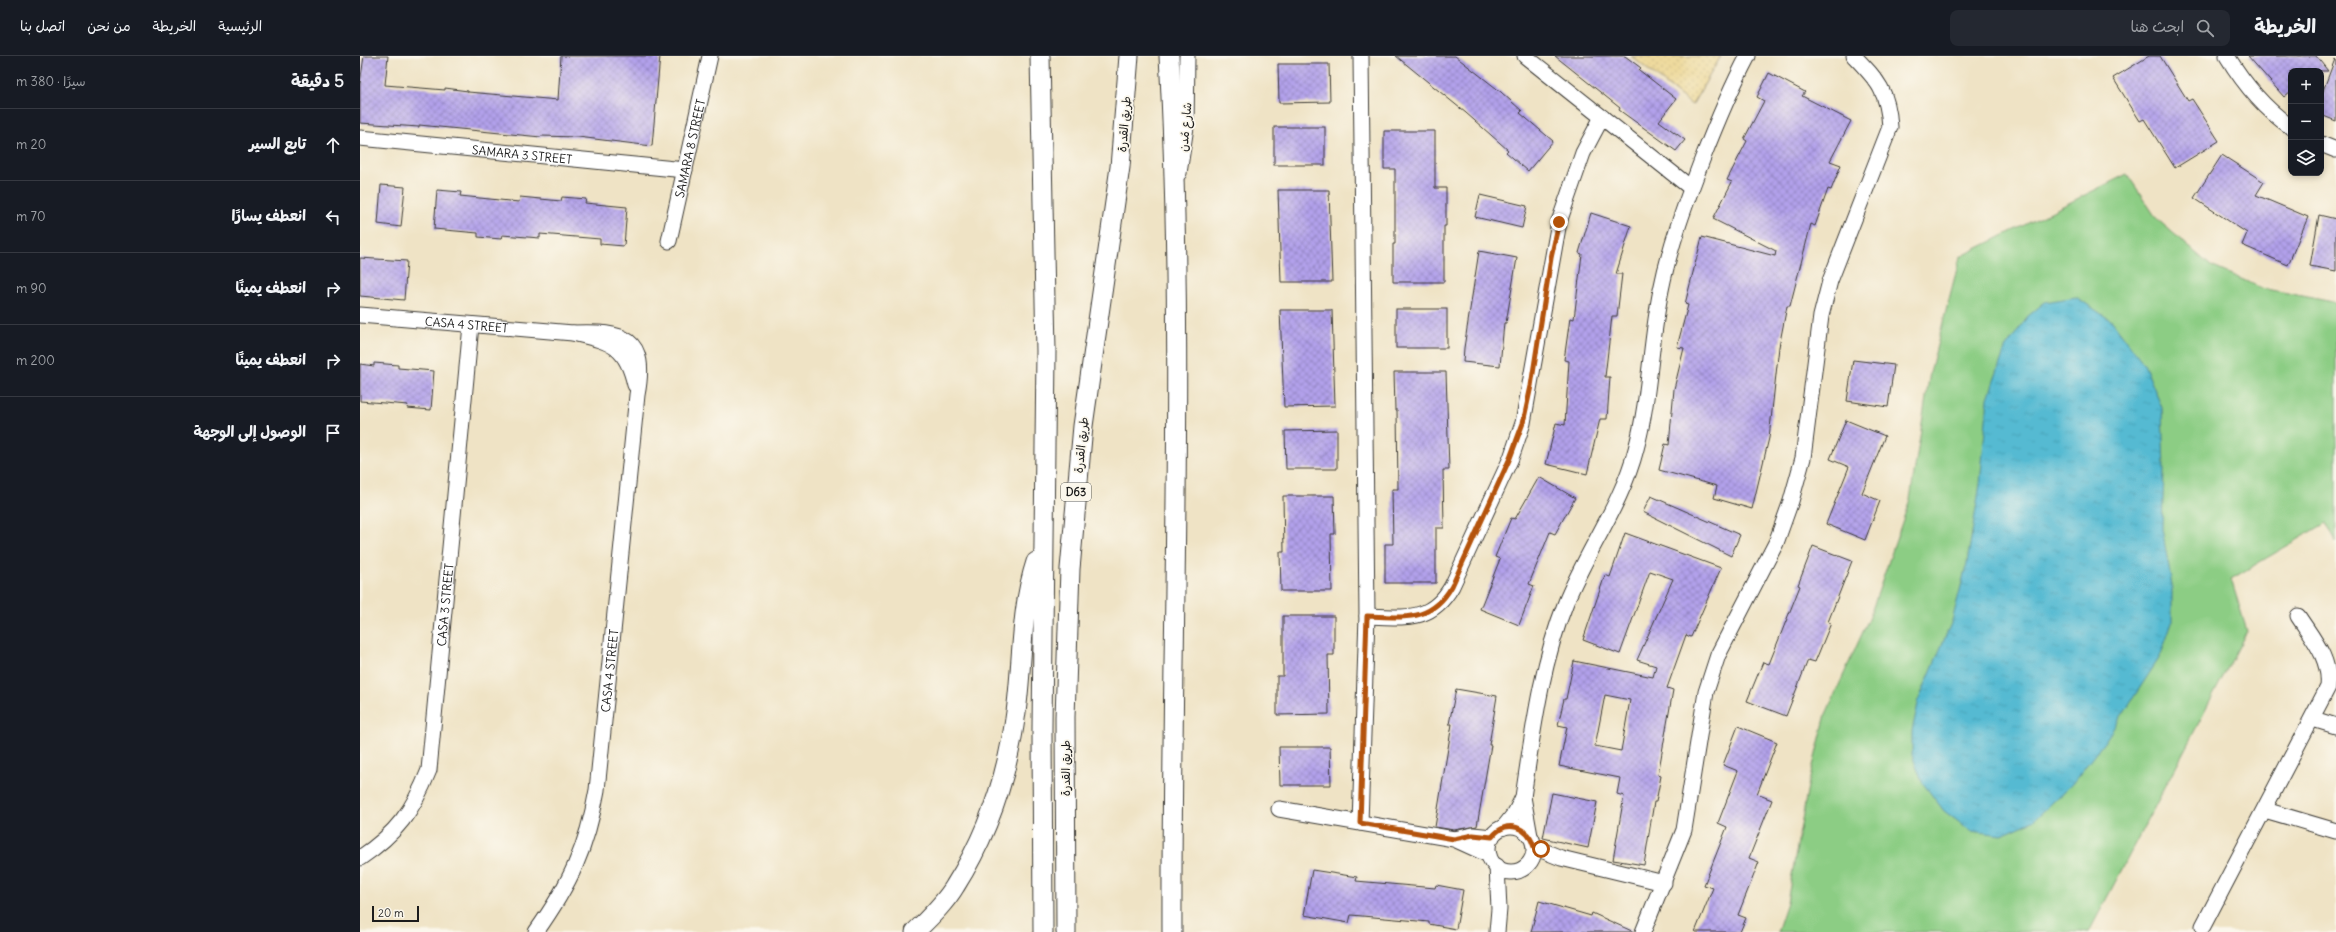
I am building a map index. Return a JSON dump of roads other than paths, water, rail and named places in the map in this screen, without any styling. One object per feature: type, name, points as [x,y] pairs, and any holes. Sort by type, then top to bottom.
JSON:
[{"type":"main road","name":"طريق القدرة","points":[[1040,56],[1046,350],[1043,540],[1044,932]]},
{"type":"main road","name":"طريق القدرة","points":[[1066,932],[1065,717],[1070,569],[1083,426],[1120,167],[1129,56]]},
{"type":"main road","points":[[1170,56],[1175,198],[1177,383],[1172,680],[1172,932]]},
{"type":"main road","points":[[915,932],[954,887],[980,838],[995,802],[1011,742],[1016,712],[1024,616],[1029,590],[1043,540]]},
{"type":"street","name":"SAMARA 8 STREET","points":[[669,241],[710,56]]},
{"type":"street","name":"شارع مُدن","points":[[1175,198],[1186,127],[1187,56]]},
{"type":"street","points":[[1360,823],[1367,616],[1361,56]]},
{"type":"street","points":[[1525,56],[1691,188]]},
{"type":"street","points":[[1497,932],[1499,909],[1493,860],[1489,845],[1498,832],[1515,813],[1523,797],[1543,674],[1553,638],[1587,554],[1623,485],[1636,450],[1643,414],[1660,292],[1673,240],[1691,188],[1722,109],[1748,56]]},
{"type":"street","points":[[1643,932],[1684,830],[1706,692],[1718,655],[1776,543],[1792,501],[1803,458],[1821,316],[1830,281],[1890,127],[1889,105],[1881,87],[1854,56]]},
{"type":"street","points":[[2226,56],[2246,87],[2276,117],[2288,125]]},
{"type":"street","points":[[1367,616],[1418,616],[1432,610],[1444,599],[1452,586],[1510,458],[1523,423],[1531,386],[1551,258],[1559,222],[1584,153],[1602,117]]},
{"type":"street","name":"SAMARA 3 STREET","points":[[360,138],[685,170]]},
{"type":"street","points":[[2324,145],[2336,150]]},
{"type":"street","name":"CASA 4 STREET","points":[[360,315],[572,333],[602,332],[615,334],[627,340],[636,350],[641,362],[598,784],[592,818],[580,857],[559,899],[536,932]]},
{"type":"street","name":"CASA 3 STREET","points":[[360,858],[382,843],[402,823],[418,798],[429,770],[471,325]]},
{"type":"street","points":[[2203,926],[2266,810],[2328,687],[2329,674],[2326,661],[2298,616]]},
{"type":"street","points":[[2312,719],[2336,726]]},
{"type":"street","points":[[1523,797],[1532,842],[1530,862]]},
{"type":"street","points":[[1279,809],[1454,839],[1493,860],[1505,870],[1514,871],[1523,868],[1530,862],[1561,858]]},
{"type":"street","points":[[2266,810],[2336,831]]},
{"type":"street","points":[[1454,839],[1519,827],[1532,842],[1561,858],[1664,882]]},
{"type":"street","points":[[1499,909],[1514,871]]},
{"type":"water","points":[[2076,297],[2112,321],[2144,364],[2162,408],[2164,470],[2162,529],[2172,585],[2172,623],[2160,657],[2105,741],[2072,784],[2033,821],[2002,835],[1971,831],[1944,811],[1922,782],[1912,755],[1912,731],[1919,699],[1952,621],[1967,563],[1980,484],[1988,398],[2005,349],[2027,317],[2045,302]]}]
